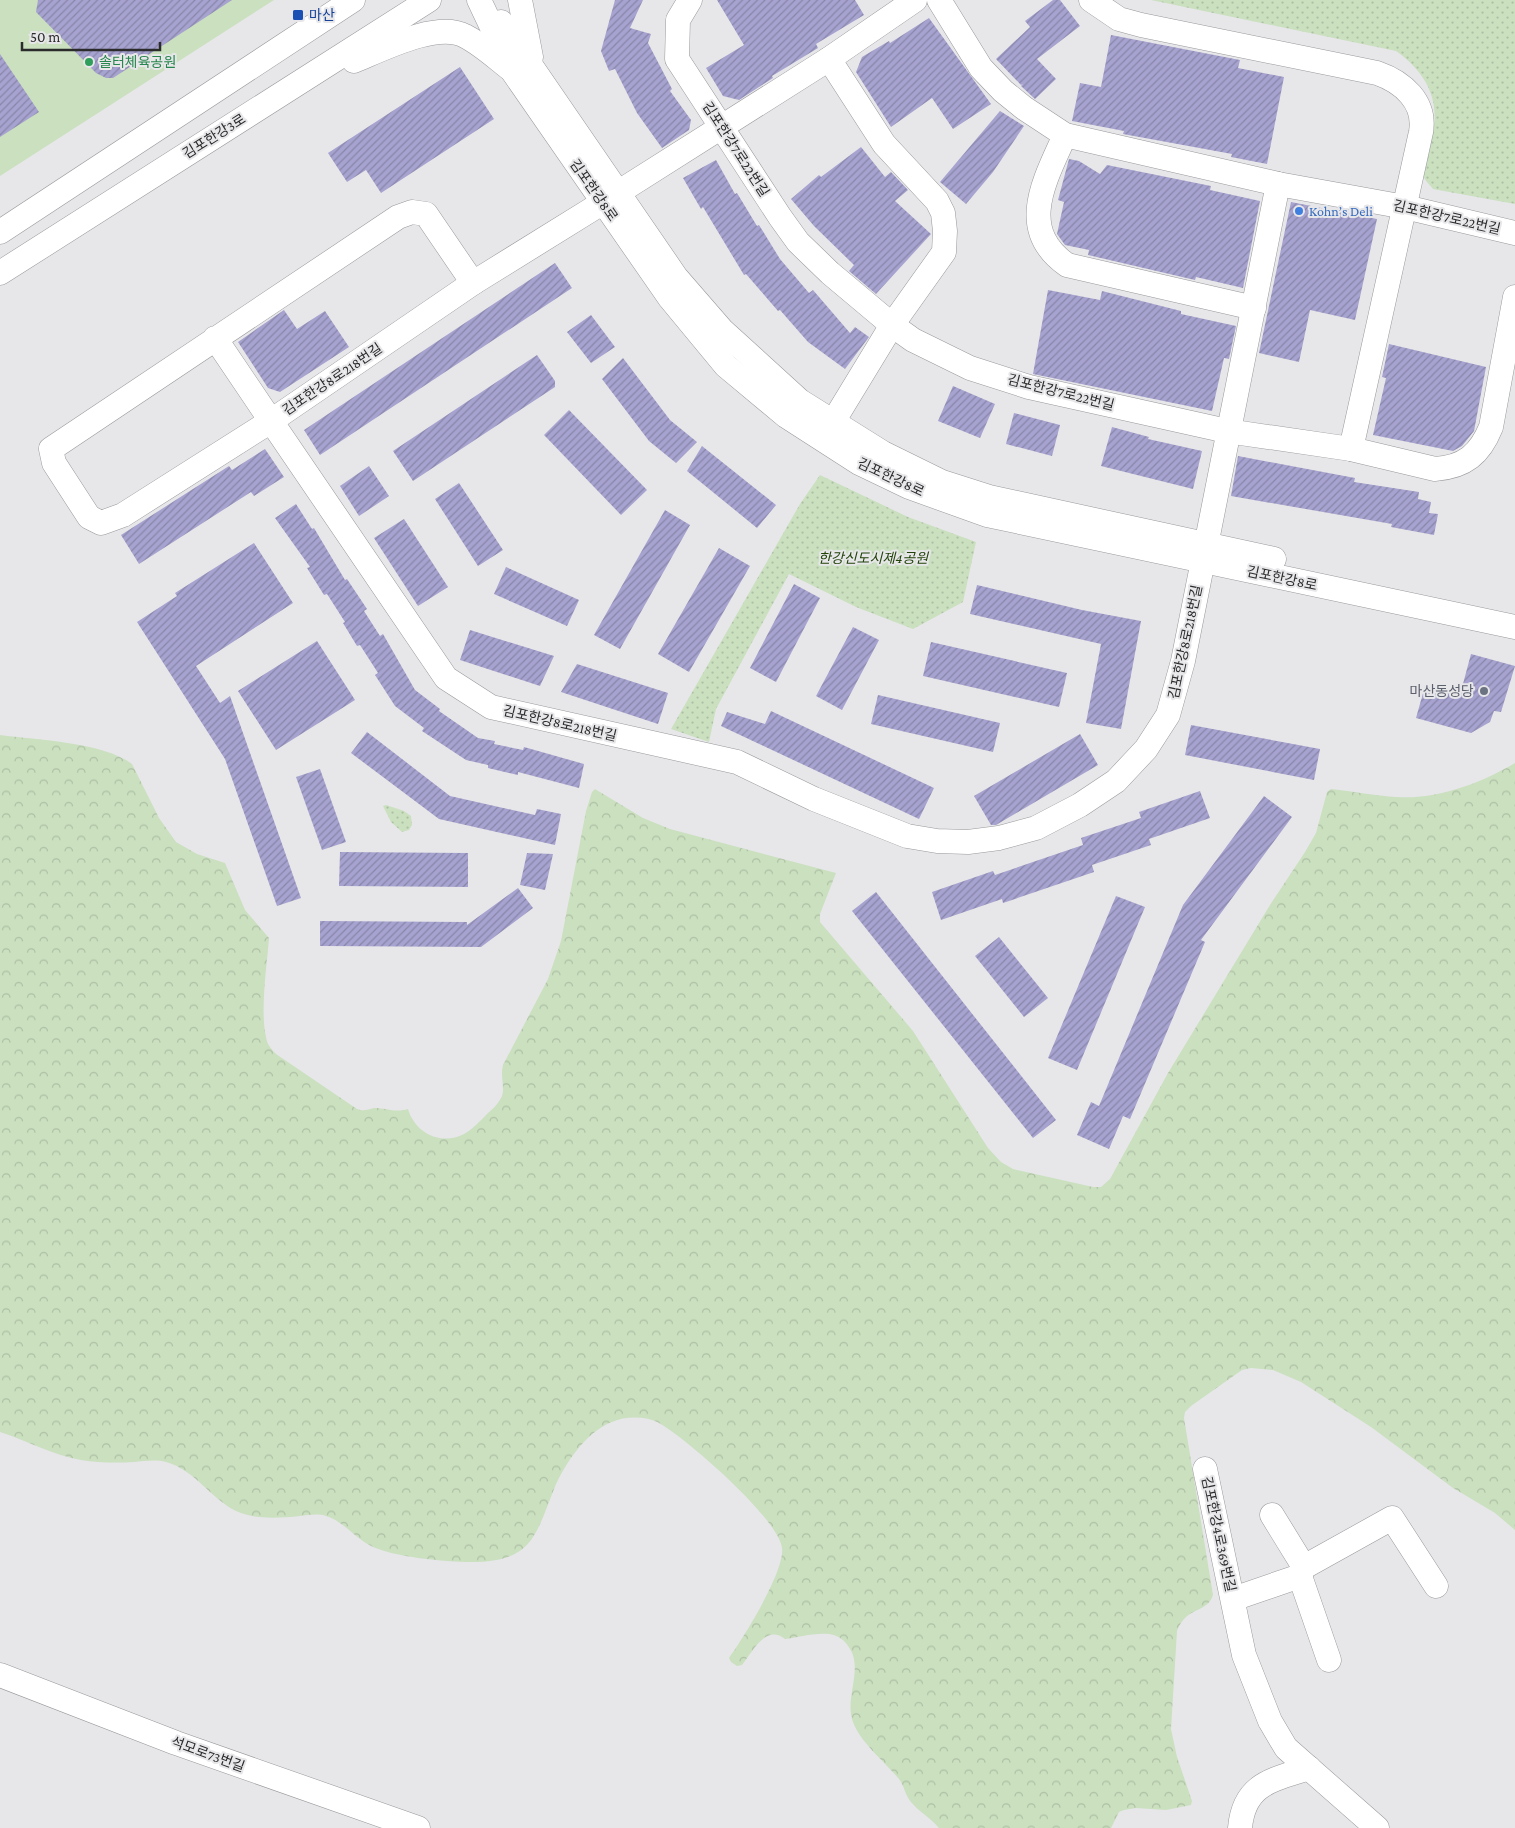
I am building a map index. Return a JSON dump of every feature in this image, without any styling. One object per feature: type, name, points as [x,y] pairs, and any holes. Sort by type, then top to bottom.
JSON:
[{"type":"street","points":[[0,232],[354,0]]},
{"type":"street","name":"김포한강3로","points":[[0,274],[429,0]]},
{"type":"street","name":"김포한강8로","points":[[479,0],[523,69],[611,198],[722,330],[800,401],[827,432],[859,463],[910,487],[987,515],[1203,552],[1515,612]]},
{"type":"street","name":"김포한강8로","points":[[485,0],[523,69]]},
{"type":"street","points":[[520,0],[523,69]]},
{"type":"street","name":"김포한강7로22번길","points":[[690,0],[678,20],[677,58],[798,242],[830,273],[892,325],[913,340],[970,368],[1029,387],[1227,431],[1351,449],[1435,469],[1460,464],[1484,444],[1491,428],[1515,297]]},
{"type":"street","name":"김포한강8로218번길","points":[[915,0],[829,59],[611,198],[473,283],[271,421],[446,678],[491,707],[737,762],[814,799],[907,836],[937,841],[999,838],[1036,828],[1080,805],[1116,781],[1146,749],[1168,715],[1183,661],[1227,431],[1254,308],[1278,184]]},
{"type":"street","name":"김포한강7로22번길","points":[[939,0],[981,68],[1003,92],[1065,135],[1278,184],[1405,208],[1515,233]]},
{"type":"street","points":[[1091,0],[1118,19],[1141,25],[1377,73],[1394,79],[1407,88],[1414,100],[1422,124],[1351,449]]},
{"type":"street","points":[[292,87],[396,44],[431,34],[448,32],[463,35],[523,69]]},
{"type":"street","points":[[827,432],[892,325],[944,252],[943,213],[937,201],[884,144],[829,59]]},
{"type":"street","points":[[1065,135],[1041,188],[1038,200],[1038,224],[1056,257],[1067,265],[1254,308]]},
{"type":"street","points":[[215,338],[271,421],[123,515],[101,523],[89,517],[54,463],[51,449],[215,338],[398,218],[412,212],[426,214],[473,283]]},
{"type":"street","name":"김포한강8로","points":[[1203,552],[1515,627]]},
{"type":"street","name":"김포한강4로369번길","points":[[1205,1469],[1244,1655],[1270,1721],[1286,1748],[1377,1828]]},
{"type":"street","points":[[1272,1515],[1302,1572],[1329,1660]]},
{"type":"street","name":"김포한강4로369번길","points":[[1233,1599],[1302,1572],[1392,1518],[1436,1586]]},
{"type":"street","name":"석모로73번길","points":[[0,1675],[176,1743],[418,1828]]},
{"type":"street","points":[[1240,1828],[1241,1818],[1248,1797],[1256,1789],[1265,1783],[1309,1768]]},
{"type":"green space","name":"솔터체육공원","points":[[0,0],[274,0],[0,176]]},
{"type":"green space","points":[[1151,0],[1515,0],[1515,204],[1433,189],[1426,181],[1423,169],[1434,125],[1435,112],[1433,100],[1423,78],[1396,51]]},
{"type":"green space","name":"한강신도시제4공원","points":[[820,475],[908,517],[976,542],[963,602],[913,629],[856,607],[789,574],[716,709],[709,742],[671,729],[800,504]]},
{"type":"green space","points":[[0,735],[87,746],[120,757],[132,764],[159,818],[176,842],[197,854],[225,863],[245,910],[269,938],[264,988],[264,1026],[267,1042],[276,1054],[359,1110],[374,1108],[399,1111],[408,1109],[416,1125],[423,1131],[438,1138],[447,1139],[467,1132],[494,1108],[501,1099],[503,1093],[503,1065],[548,979],[561,941],[586,811],[592,792],[595,789],[643,818],[670,829],[836,873],[820,914],[820,922],[913,1031],[988,1148],[1001,1162],[1013,1169],[1093,1187],[1101,1187],[1110,1179],[1168,1073],[1270,905],[1305,852],[1316,833],[1327,792],[1331,789],[1389,796],[1428,796],[1458,789],[1488,777],[1515,763],[1515,1530],[1495,1513],[1453,1488],[1371,1427],[1301,1382],[1273,1370],[1251,1368],[1242,1370],[1191,1406],[1185,1412],[1184,1418],[1213,1595],[1206,1605],[1186,1617],[1177,1631],[1171,1729],[1177,1757],[1192,1801],[1191,1805],[1166,1810],[1136,1808],[1124,1810],[1119,1812],[1111,1828],[939,1828],[911,1802],[899,1779],[856,1729],[851,1712],[855,1670],[854,1660],[851,1650],[844,1641],[831,1634],[785,1639],[778,1635],[772,1635],[760,1641],[742,1665],[737,1666],[731,1662],[729,1658],[771,1587],[781,1558],[782,1548],[777,1535],[765,1518],[730,1480],[672,1431],[659,1423],[636,1418],[623,1419],[602,1427],[585,1441],[570,1459],[554,1489],[542,1521],[528,1544],[519,1552],[507,1557],[491,1561],[471,1562],[420,1558],[381,1550],[365,1543],[332,1518],[323,1515],[313,1514],[268,1518],[244,1514],[218,1499],[186,1471],[166,1462],[154,1460],[94,1462],[81,1460],[70,1458],[0,1432]]},
{"type":"green space","points":[[386,805],[404,811],[411,816],[412,825],[409,830],[402,832],[391,822],[383,806]]},
{"type":"building","points":[[38,0],[232,0],[113,78],[106,78],[96,73],[36,12]]},
{"type":"building","points":[[615,0],[643,0],[630,28],[651,34],[648,43],[672,89],[670,91],[691,120],[689,130],[662,148],[637,113],[615,69],[609,71],[601,51]]},
{"type":"building","points":[[717,0],[855,0],[864,15],[816,44],[818,48],[772,76],[773,78],[739,100],[723,96],[706,68],[744,45]]},
{"type":"building","points":[[1053,0],[1060,0],[1080,26],[1037,59],[1056,79],[1035,99],[1021,86],[1023,84],[1021,85],[996,59],[1030,27],[1025,21]]},
{"type":"building","points":[[929,18],[991,104],[953,129],[932,98],[891,127],[856,72],[862,57],[889,41],[890,43]]},
{"type":"building","points":[[1111,35],[1240,60],[1238,68],[1284,77],[1267,164],[1231,157],[1232,154],[1123,134],[1124,131],[1072,121],[1080,83],[1101,87]]},
{"type":"building","points":[[0,54],[39,112],[0,137]]},
{"type":"building","points":[[460,67],[494,119],[381,193],[366,170],[347,182],[328,153]]},
{"type":"building","points":[[1000,111],[1024,126],[993,172],[966,204],[940,182]]},
{"type":"building","points":[[861,147],[885,177],[891,172],[908,190],[895,201],[931,234],[876,294],[849,271],[854,265],[814,226],[791,199],[819,175],[821,177]]},
{"type":"building","points":[[1069,159],[1079,161],[1100,174],[1107,165],[1211,186],[1210,190],[1260,201],[1243,288],[1196,277],[1195,280],[1088,255],[1089,250],[1065,245],[1057,234],[1064,202],[1058,200]]},
{"type":"building","points":[[716,160],[735,194],[737,193],[780,259],[809,293],[813,290],[850,333],[855,327],[869,337],[845,369],[808,342],[746,274],[744,275],[703,207],[701,209],[683,178]]},
{"type":"building","points":[[1291,202],[1377,219],[1355,320],[1310,310],[1299,362],[1259,353]]},
{"type":"building","points":[[555,263],[572,288],[320,455],[304,430]]},
{"type":"building","points":[[1048,290],[1100,300],[1102,291],[1181,311],[1181,314],[1236,326],[1229,359],[1224,358],[1212,411],[1033,374]]},
{"type":"building","points":[[284,310],[297,329],[325,311],[349,347],[280,392],[268,388],[238,342]]},
{"type":"building","points":[[591,315],[615,347],[591,363],[567,332]]},
{"type":"building","points":[[1389,344],[1486,367],[1474,431],[1462,446],[1453,451],[1373,435],[1386,378],[1382,377]]},
{"type":"building","points":[[537,355],[555,381],[555,387],[413,481],[393,451]]},
{"type":"building","points":[[623,358],[670,420],[697,442],[676,463],[649,441],[602,379]]},
{"type":"building","points":[[953,386],[995,404],[980,438],[938,421]]},
{"type":"building","points":[[569,410],[647,490],[621,515],[544,435]]},
{"type":"building","points":[[1014,413],[1060,425],[1052,456],[1006,444]]},
{"type":"building","points":[[1112,427],[1149,437],[1148,439],[1202,451],[1193,489],[1101,466]]},
{"type":"building","points":[[702,446],[776,505],[757,528],[687,471]]},
{"type":"building","points":[[265,449],[284,477],[254,496],[251,492],[139,564],[121,535],[229,466],[232,470]]},
{"type":"building","points":[[1238,456],[1355,478],[1354,482],[1419,492],[1418,499],[1431,502],[1429,513],[1438,514],[1434,535],[1391,527],[1392,524],[1231,496]]},
{"type":"building","points":[[369,466],[389,496],[359,516],[340,486]]},
{"type":"building","points":[[459,483],[503,550],[478,566],[435,499]]},
{"type":"building","points":[[296,504],[312,529],[314,528],[345,580],[347,579],[367,609],[364,611],[380,636],[383,634],[415,690],[440,709],[439,711],[478,738],[495,741],[494,744],[523,750],[524,747],[584,764],[579,788],[518,772],[518,775],[488,768],[488,765],[466,760],[422,731],[424,728],[395,706],[375,675],[378,673],[360,645],[357,646],[343,623],[345,622],[327,594],[324,595],[307,568],[310,567],[275,518]]},
{"type":"building","points":[[665,510],[690,525],[620,649],[594,635]]},
{"type":"building","points":[[404,519],[448,587],[418,606],[374,538]]},
{"type":"building","points":[[254,543],[293,603],[196,666],[220,703],[230,696],[301,898],[277,906],[225,759],[137,622],[177,596],[175,593]]},
{"type":"building","points":[[719,548],[750,566],[689,672],[658,654]]},
{"type":"building","points":[[506,567],[579,600],[567,626],[494,594]]},
{"type":"building","points":[[794,584],[820,598],[776,682],[750,668]]},
{"type":"building","points":[[977,585],[1082,610],[1141,621],[1121,729],[1086,723],[1101,644],[970,614]]},
{"type":"building","points":[[853,627],[879,640],[842,710],[816,696]]},
{"type":"building","points":[[470,630],[554,656],[540,686],[460,660]]},
{"type":"building","points":[[317,641],[355,700],[276,750],[238,691]]},
{"type":"building","points":[[931,642],[1067,673],[1059,707],[923,676]]},
{"type":"building","name":"마산동성당","points":[[1471,654],[1515,666],[1501,712],[1494,711],[1490,722],[1471,733],[1416,718],[1425,686],[1460,695]]},
{"type":"building","points":[[577,664],[668,693],[658,724],[561,692]]},
{"type":"building","points":[[878,695],[1000,723],[993,752],[871,724]]},
{"type":"building","points":[[771,711],[934,788],[919,819],[721,726],[727,712],[765,724]]},
{"type":"building","points":[[1191,725],[1320,749],[1314,780],[1185,755]]},
{"type":"building","points":[[367,732],[450,796],[535,815],[537,809],[561,814],[555,845],[439,819],[351,753]]},
{"type":"building","points":[[1080,734],[1098,765],[996,825],[991,825],[974,796]]},
{"type":"building","points":[[320,769],[346,842],[322,850],[296,777]]},
{"type":"building","points":[[1200,791],[1210,818],[1149,839],[1151,845],[1092,865],[1094,872],[1003,903],[1002,899],[941,920],[932,892],[993,871],[995,875],[1083,845],[1081,838],[1141,818],[1139,812]]},
{"type":"building","points":[[1264,796],[1292,817],[1201,940],[1205,942],[1130,1119],[1123,1116],[1109,1149],[1077,1135],[1091,1102],[1099,1106],[1183,905]]},
{"type":"building","points":[[340,852],[468,853],[468,887],[339,886]]},
{"type":"building","points":[[527,853],[553,854],[545,890],[520,885]]},
{"type":"building","points":[[518,888],[533,908],[481,947],[320,946],[320,921],[467,922],[467,925]]},
{"type":"building","points":[[876,892],[1056,1120],[1033,1138],[852,911]]},
{"type":"building","points":[[1116,896],[1145,907],[1077,1070],[1048,1058]]},
{"type":"building","points":[[999,937],[1048,998],[1024,1017],[975,956]]},
{"type":"place","name":"마산","points":[[298,15]]},
{"type":"place","name":"솔터체육공원","points":[[89,62]]},
{"type":"place","name":"Kohn’s Deli","points":[[1299,211]]},
{"type":"place","name":"마산동성당","points":[[1484,691]]}]
